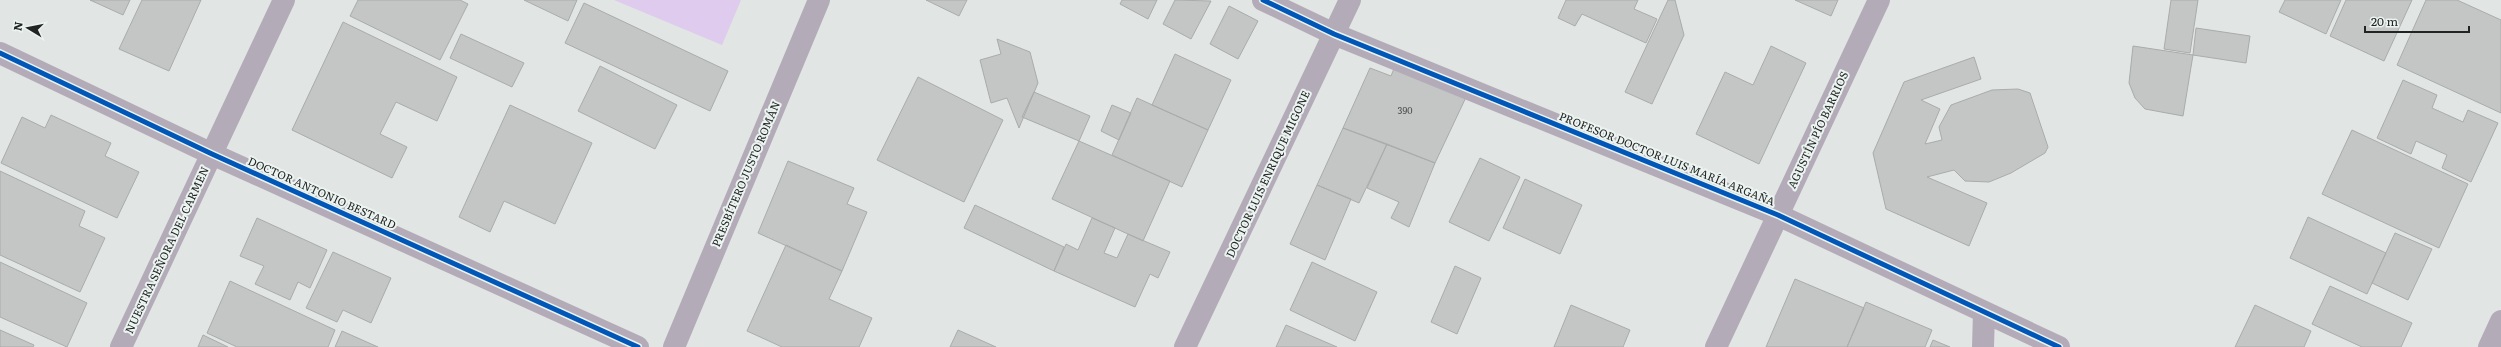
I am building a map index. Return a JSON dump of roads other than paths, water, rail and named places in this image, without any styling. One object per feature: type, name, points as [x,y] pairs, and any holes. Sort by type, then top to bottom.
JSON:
[{"type":"street","name":"NUESTRA SEÑORA DEL CARMEN","points":[[121,347],[284,0]]},
{"type":"street","name":"PRESBÍTERO JUSTO ROMÁN","points":[[674,347],[819,0]]},
{"type":"street","name":"PROFESOR DOCTOR LUIS MARÍA ARGAÑA","points":[[1263,0],[1334,34],[1778,215],[2059,347]]},
{"type":"street","name":"DOCTOR LUIS ENRIQUE MIGONE","points":[[1185,347],[1350,0]]},
{"type":"street","name":"AGUSTÍN PÍO BARRIOS","points":[[1716,347],[1879,0]]},
{"type":"street","name":"DOCTOR ANTONIO BESTARD","points":[[0,53],[212,154],[638,347]]},
{"type":"street","points":[[1983,347],[1984,312]]},
{"type":"street","points":[[2489,347],[2501,322]]}]
